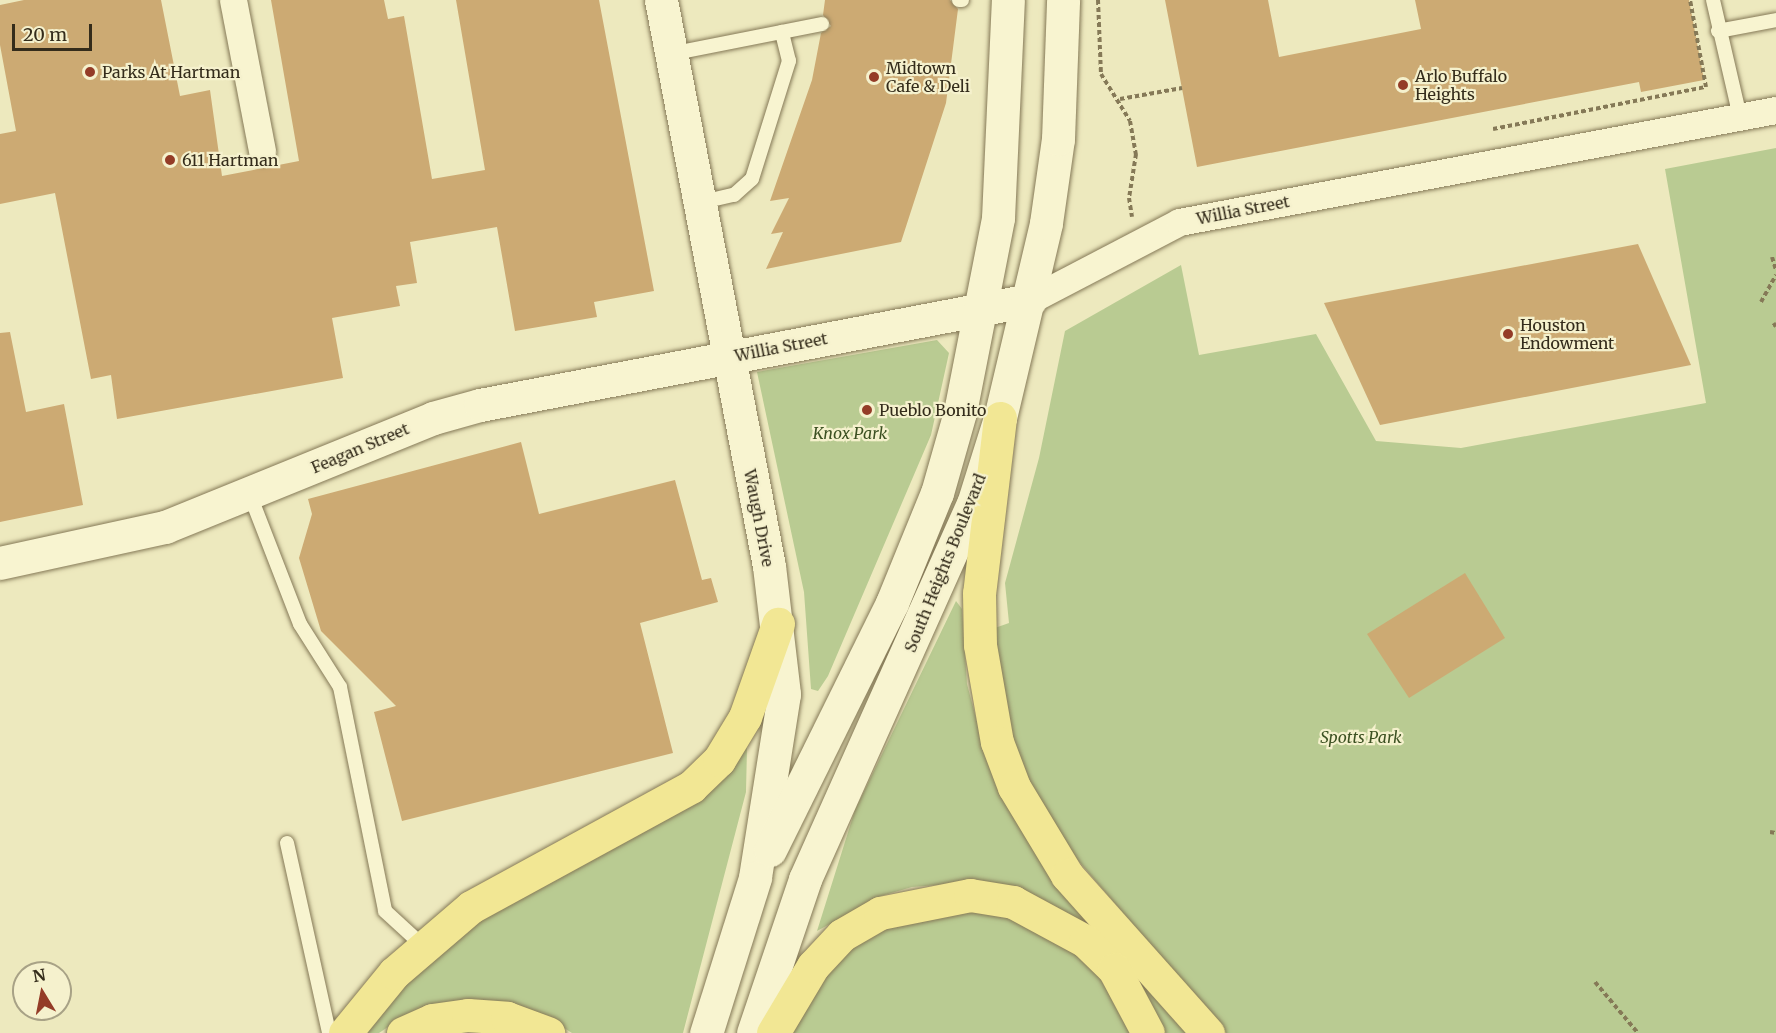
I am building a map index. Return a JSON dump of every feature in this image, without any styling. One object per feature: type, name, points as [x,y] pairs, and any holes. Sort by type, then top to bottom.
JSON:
[{"type":"main road","name":"Waugh Drive","points":[[661,0],[726,357],[778,624],[783,706],[755,878],[706,1033]]},
{"type":"main road","name":"South Heights Boulevard","points":[[755,878],[824,748],[937,493],[983,308],[1006,136],[1008,0]]},
{"type":"main road","name":"South Heights Boulevard","points":[[753,1033],[805,879],[969,514],[1000,418],[1030,300],[1058,139],[1063,0]]},
{"type":"main road","name":"Willia Street","points":[[726,357],[1030,300]]},
{"type":"main road","name":"Feagan Street","points":[[0,563],[165,527],[250,495],[433,418],[726,357]]},
{"type":"main road","points":[[1000,418],[979,593],[984,677],[997,742],[1014,787],[1067,875],[1208,1033]]},
{"type":"main road","points":[[345,1033],[423,946],[514,879],[691,787],[719,760],[745,717],[778,624]]},
{"type":"main road","points":[[773,1033],[813,966],[842,935],[880,913],[970,895],[1013,902],[1085,941],[1114,969],[1148,1033]]},
{"type":"main road","points":[[403,1033],[432,1020],[468,1015],[507,1018],[548,1033]]},
{"type":"street","points":[[233,0],[262,151]]},
{"type":"street","name":"Willia Street","points":[[1030,300],[1179,222],[1776,110]]},
{"type":"lane","points":[[1713,0],[1718,31],[1740,117]]},
{"type":"lane","points":[[1718,31],[1776,20]]},
{"type":"lane","points":[[670,54],[822,24]]},
{"type":"lane","points":[[698,203],[734,195],[752,179],[789,61],[782,32]]},
{"type":"lane","points":[[250,495],[300,624],[340,687],[365,828],[385,911],[423,946]]},
{"type":"lane","points":[[287,843],[329,1033]]},
{"type":"path","points":[[1098,0],[1101,74],[1120,99],[1136,154],[1129,198],[1137,244]]},
{"type":"path","points":[[1493,129],[1706,87],[1690,0]]},
{"type":"path","points":[[1120,99],[1182,88]]},
{"type":"path","points":[[1772,257],[1776,270]]},
{"type":"path","points":[[1761,302],[1776,276]]},
{"type":"path","points":[[1770,832],[1776,833]]},
{"type":"path","points":[[1594,982],[1638,1033]]},
{"type":"green space","name":"Spotts Park","points":[[1776,148],[1776,1033],[1226,1033],[1064,844],[1015,759],[992,629],[1009,623],[1005,583],[1039,458],[1065,331],[1181,265],[1199,355],[1316,334],[1376,441],[1461,448],[1706,403],[1665,169]]},
{"type":"green space","name":"Knox Park","points":[[937,340],[949,353],[931,435],[828,676],[818,691],[811,689],[804,592],[757,372]]},
{"type":"green space","points":[[956,601],[962,609],[967,684],[985,752],[1191,1033],[1157,1033],[1137,984],[975,882],[912,887],[881,896],[817,931],[855,810]]},
{"type":"green space","points":[[747,748],[746,792],[683,1033],[572,1033],[548,1018],[403,1017],[379,1033],[360,1033],[404,981],[472,922]]},
{"type":"green space","points":[[998,909],[1090,962],[1133,1033],[784,1033],[833,957],[916,912]]},
{"type":"building","points":[[24,0],[161,0],[180,96],[210,90],[222,176],[299,161],[271,0],[384,0],[388,19],[404,16],[432,179],[485,170],[456,0],[599,0],[654,291],[594,302],[597,317],[515,331],[497,227],[410,242],[417,283],[396,286],[400,306],[332,318],[343,378],[117,419],[111,375],[91,379],[55,193],[0,204],[0,134],[16,131],[0,45],[0,5]]},
{"type":"building","points":[[825,0],[950,0],[958,9],[946,103],[901,242],[766,269],[783,232],[771,234],[789,198],[770,201],[812,80],[821,33],[831,26],[823,15]]},
{"type":"building","name":"Arlo Buffalo Heights","points":[[1165,0],[1268,0],[1279,57],[1421,29],[1415,0],[1689,0],[1704,80],[1641,92],[1639,82],[1197,167]]},
{"type":"building","name":"Houston Endowment","points":[[1638,244],[1691,365],[1380,425],[1324,303]]},
{"type":"building","points":[[10,332],[26,412],[64,404],[83,505],[0,522],[0,333]]},
{"type":"building","points":[[521,442],[539,514],[675,480],[702,580],[711,578],[718,602],[640,623],[673,753],[402,821],[374,712],[396,706],[321,631],[299,558],[312,514],[308,499]]},
{"type":"building","points":[[1465,573],[1505,638],[1409,698],[1367,634]]},
{"type":"place","name":"Parks At Hartman","points":[[90,72]]},
{"type":"place","name":"Midtown Cafe & Deli","points":[[874,77]]},
{"type":"place","name":"Arlo Buffalo Heights","points":[[1403,85]]},
{"type":"place","name":"611 Hartman","points":[[170,160]]},
{"type":"place","name":"Houston Endowment","points":[[1508,334]]},
{"type":"place","name":"Pueblo Bonito","points":[[867,410]]}]
